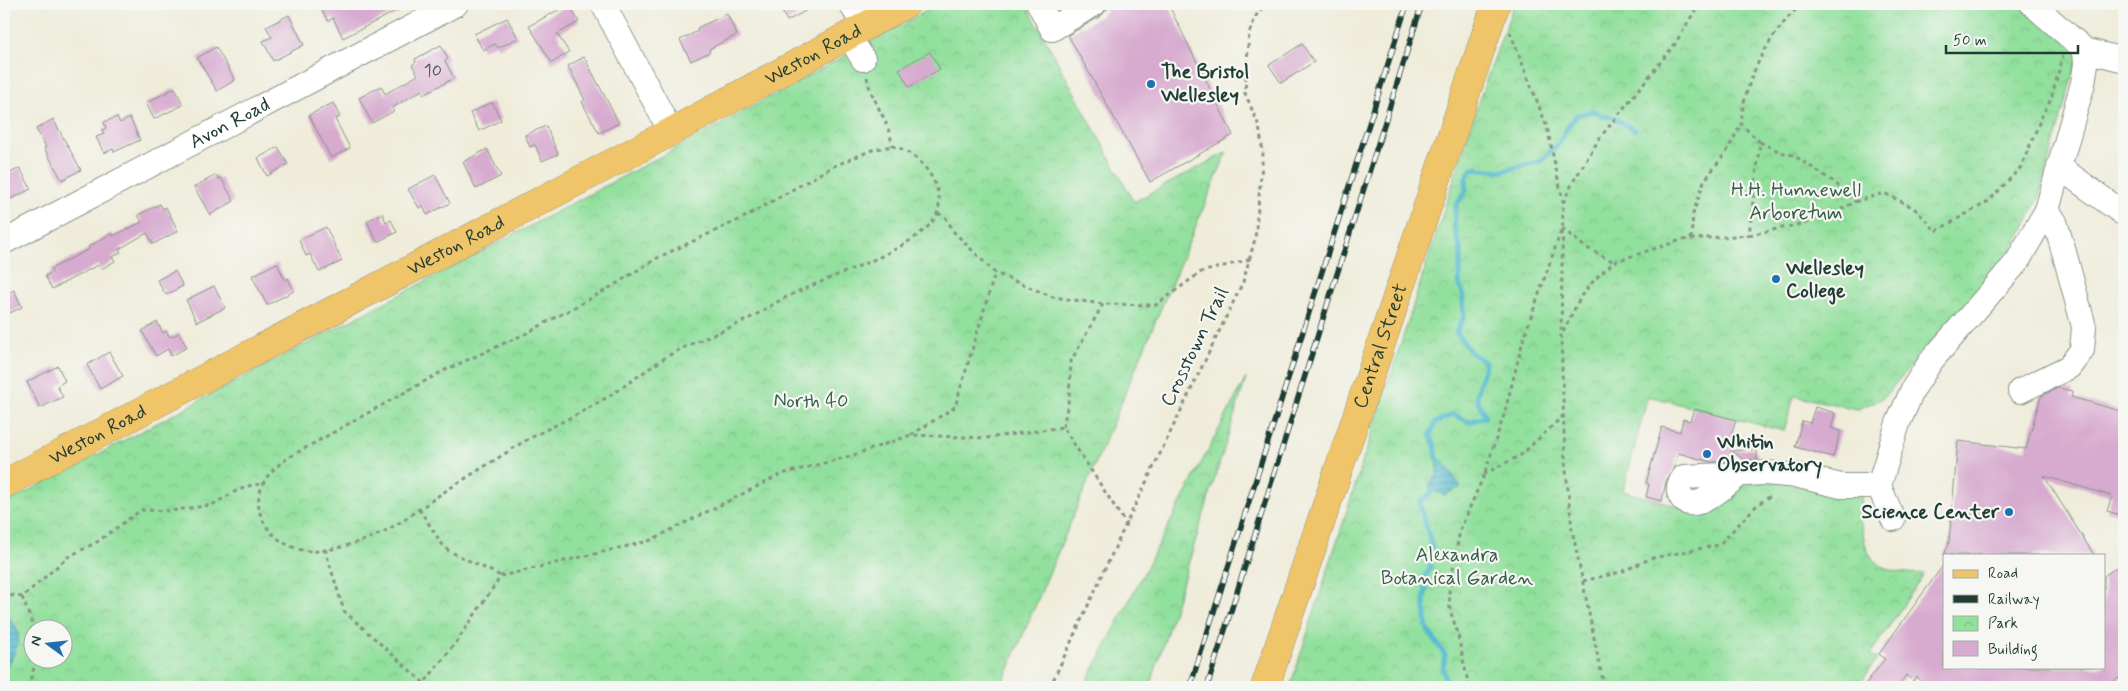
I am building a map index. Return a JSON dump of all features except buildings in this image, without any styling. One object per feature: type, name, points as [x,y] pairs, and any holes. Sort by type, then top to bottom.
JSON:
[{"type":"main road","name":"Weston Road","points":[[4,484],[671,132],[906,4]]},
{"type":"main road","name":"Central Street","points":[[1265,687],[1502,14]]},
{"type":"street","name":"Avon Road","points":[[4,242],[456,4]]},
{"type":"street","points":[[603,4],[671,132]]},
{"type":"street","points":[[851,4],[862,59]]},
{"type":"street","points":[[1039,4],[1052,29],[1094,4]]},
{"type":"street","points":[[2043,9],[2077,42],[2124,60]]},
{"type":"street","points":[[1893,519],[1879,486],[1898,423],[1914,389],[1931,361],[2017,262],[2047,210],[2083,83],[2086,64],[2077,42]]},
{"type":"street","points":[[2059,167],[2124,214]]},
{"type":"street","points":[[2020,391],[2069,368],[2082,350],[2084,327],[2062,244],[2055,222],[2047,210]]},
{"type":"street","points":[[1739,475],[1765,473],[1799,476],[1841,486],[1879,486]]},
{"type":"path","name":"Crosstown Trail","points":[[1050,687],[1126,524],[1243,282],[1251,260],[1257,226],[1263,153],[1259,126],[1245,93],[1245,85],[1249,33],[1261,8],[1268,4]]},
{"type":"path","points":[[1563,203],[1573,182],[1599,139],[1675,44],[1699,4]]},
{"type":"path","points":[[1691,239],[1693,214],[1704,181],[1727,151],[1741,124],[1742,106],[1757,63],[1786,19],[1801,4]]},
{"type":"path","points":[[1502,14],[1547,127],[1563,203],[1562,335],[1565,461],[1572,530],[1604,687]]},
{"type":"path","points":[[1562,335],[1580,296],[1614,262],[1681,240],[1748,235],[1820,220],[1855,202],[1884,193],[1914,208],[1936,231],[1989,201],[2021,167],[2042,116],[2077,42]]},
{"type":"path","points":[[862,59],[870,88],[889,128],[892,146]]},
{"type":"path","points":[[1741,124],[1760,142],[1780,152],[1793,154],[1834,182],[1855,202]]},
{"type":"path","points":[[1748,235],[1760,142]]},
{"type":"path","points":[[892,146],[898,147],[910,155],[930,176],[940,198],[938,213],[923,231],[886,253],[796,292],[742,322],[718,331],[674,353],[602,400],[522,444],[376,536],[360,542],[325,549],[303,550],[287,544],[272,534],[266,527],[260,511],[262,485],[273,469],[291,456],[443,371],[527,334],[606,290],[659,257],[743,218],[832,167],[872,150],[892,146]]},
{"type":"path","points":[[938,213],[946,218],[954,232],[996,273],[1053,297],[1103,304],[1156,305],[1201,272],[1251,260]]},
{"type":"path","points":[[1562,228],[1585,246],[1614,262]]},
{"type":"path","points":[[1469,687],[1457,631],[1450,610],[1449,591],[1460,530],[1484,475],[1504,414],[1524,337],[1562,228]]},
{"type":"path","points":[[419,509],[442,544],[449,551],[500,576],[649,541],[782,474],[851,456],[911,435],[955,406],[996,273]]},
{"type":"path","points":[[1103,304],[1071,361],[1069,398],[1063,427],[1126,524]]},
{"type":"path","points":[[1484,475],[1521,455],[1564,414]]},
{"type":"path","points":[[911,435],[987,438],[1063,427]]},
{"type":"path","points":[[1582,582],[1621,572],[1652,558],[1719,545],[1757,505],[1799,476]]},
{"type":"path","points":[[22,597],[68,557],[97,542],[141,510],[169,511],[212,505],[236,491],[254,484],[262,485]]},
{"type":"path","points":[[325,549],[344,611],[424,683]]},
{"type":"path","points":[[420,687],[457,641],[500,576]]},
{"type":"path","points":[[4,601],[13,595],[22,597]]},
{"type":"path","points":[[22,597],[30,618]]},
{"type":"path","points":[[28,687],[34,668]]},
{"type":"green space","name":"North 40","points":[[939,4],[1026,4],[1134,202],[1227,152],[1001,687],[4,687],[4,504],[692,140]]},
{"type":"green space","name":"H.H. Hunnewell Arboretum","points":[[1514,4],[2032,4],[2081,45],[2038,200],[2024,229],[2009,254],[1883,398],[1858,409],[1794,396],[1784,431],[1648,396],[1623,491],[1698,512],[1742,486],[1761,482],[1789,483],[1861,496],[1861,522],[1870,555],[1876,562],[1892,570],[1924,574],[1870,655],[1877,659],[1858,687],[1290,687],[1482,92]]},
{"type":"green space","points":[[1246,378],[1150,687],[1084,687]]},
{"type":"water","points":[[1438,461],[1443,461],[1461,487],[1444,495],[1431,490],[1429,486],[1437,474]]},
{"type":"water","points":[[4,612],[16,627],[19,637],[15,652],[4,669]]},
{"type":"waterway","points":[[1443,466],[1437,458],[1435,445],[1430,435],[1435,423],[1453,414],[1469,422],[1485,417],[1477,398],[1485,362],[1471,353],[1456,332],[1464,317],[1463,294],[1459,283],[1461,251],[1454,225],[1456,205],[1466,191],[1466,178],[1472,168],[1502,171],[1541,161],[1560,142],[1567,128],[1577,115],[1594,111],[1603,116],[1612,117],[1635,130]]},
{"type":"waterway","points":[[1437,487],[1420,502],[1432,551],[1432,561],[1423,579],[1426,590],[1424,600],[1427,629],[1445,655],[1443,668],[1447,687]]},
{"type":"railway","points":[[1190,687],[1407,4]]},
{"type":"railway","points":[[1207,687],[1422,4]]},
{"type":"place","name":"The Bristol Wellesley","points":[[1151,84]]},
{"type":"place","name":"Wellesley College","points":[[1776,279]]},
{"type":"place","name":"Whitin Observatory","points":[[1707,454]]},
{"type":"place","name":"Science Center","points":[[2009,512]]},
{"type":"park label","name":"Alexandra Botanical Garden","points":[[1457,566]]}]
